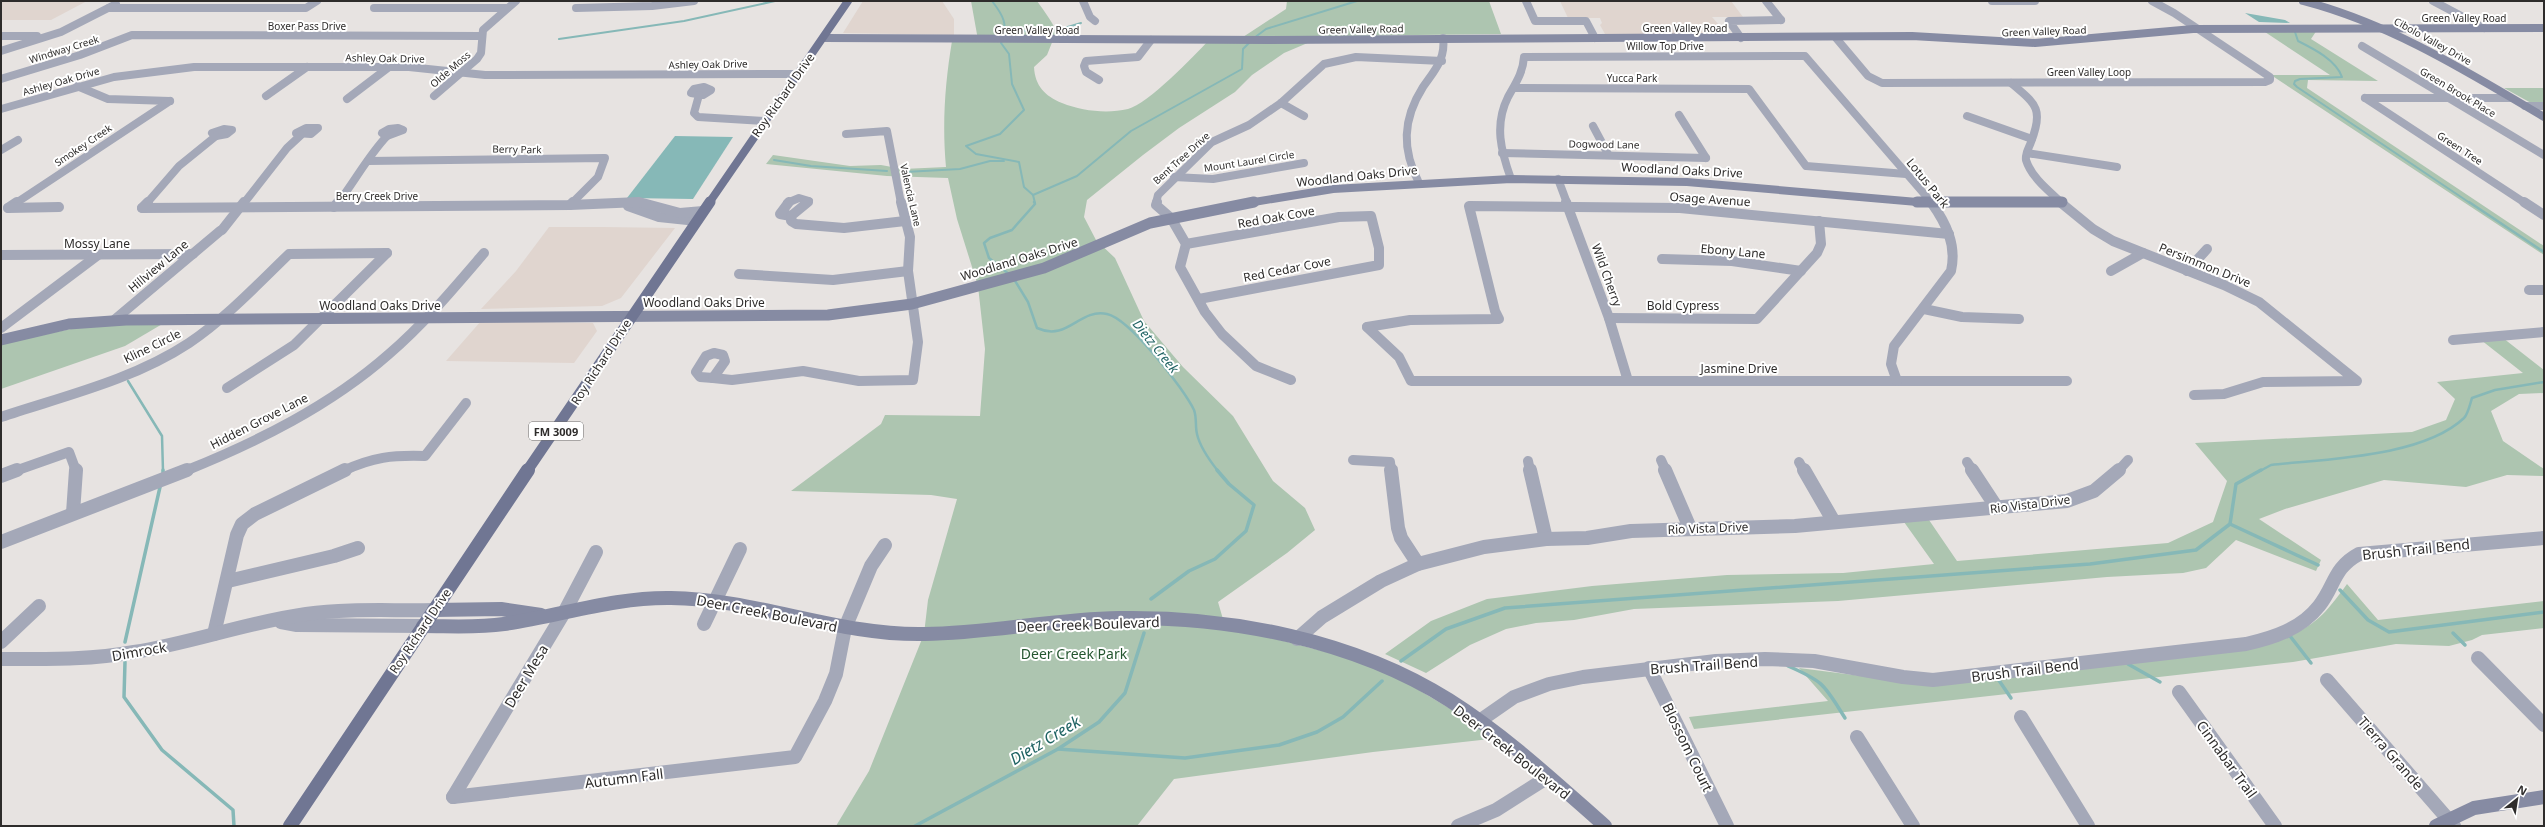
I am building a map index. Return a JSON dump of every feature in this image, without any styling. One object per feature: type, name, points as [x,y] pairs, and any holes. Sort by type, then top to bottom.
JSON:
[{"type":"main road","name":"Roy Richard Drive","points":[[290,826],[632,315],[848,1]]},
{"type":"street","points":[[1,51],[50,36],[121,1]]},
{"type":"street","points":[[176,8],[188,1]]},
{"type":"street","points":[[109,8],[306,8],[317,1]]},
{"type":"street","points":[[384,1],[374,8],[508,8]]},
{"type":"street","points":[[441,8],[450,1]]},
{"type":"street","points":[[481,36],[486,26],[516,1]]},
{"type":"street","points":[[584,1],[576,8],[652,6],[694,1]]},
{"type":"street","points":[[1083,1],[1090,17],[1095,21]]},
{"type":"street","points":[[1526,1],[1535,21],[1586,21],[1595,38]]},
{"type":"street","points":[[1741,38],[1729,20],[1781,20],[1766,1]]},
{"type":"street","points":[[1994,2],[2035,1]]},
{"type":"street","points":[[2152,1],[2198,29]]},
{"type":"street","name":"Cibolo Valley Drive","points":[[2303,1],[2344,11],[2388,28],[2544,117]]},
{"type":"street","points":[[2432,1],[2484,28]]},
{"type":"street","name":"Green Valley Road","points":[[824,38],[1151,40],[1920,37],[2034,43],[2198,29],[2544,28]]},
{"type":"street","name":"Green Valley Loop","points":[[1836,38],[1876,82],[2257,82],[2270,80],[2270,76],[2198,29]]},
{"type":"street","name":"Boxer Pass Drive","points":[[132,35],[481,36]]},
{"type":"street","name":"Windway Creek","points":[[1,79],[80,55],[132,35]]},
{"type":"street","points":[[1,36],[50,36]]},
{"type":"street","name":"Olde Moss","points":[[434,96],[461,74],[481,54],[481,36]]},
{"type":"street","points":[[1419,183],[1407,159],[1407,135],[1418,95],[1442,61],[1446,47],[1443,38]]},
{"type":"street","points":[[1137,40],[1144,49]]},
{"type":"street","points":[[1099,80],[1086,72],[1084,66],[1086,61],[1136,58],[1140,56],[1151,40]]},
{"type":"street","name":"Green Brook Place","points":[[2362,46],[2544,155]]},
{"type":"street","name":"Willow Top Drive","points":[[1514,88],[1524,71],[1524,57],[1805,56]]},
{"type":"street","name":"Lotus Park","points":[[1805,56],[1932,203],[1949,234],[1954,253],[1951,270],[1924,309],[1894,346],[1890,356],[1890,366],[1898,381]]},
{"type":"street","name":"Bent Tree Drive","points":[[1186,244],[1171,218],[1159,209],[1155,200],[1161,190],[1212,142],[1249,125],[1281,103],[1294,93],[1319,67],[1343,59],[1406,58],[1442,61]]},
{"type":"street","name":"Ashley Oak Drive","points":[[1,109],[77,86],[114,77],[161,69],[194,66],[426,68],[461,74],[798,74]]},
{"type":"street","points":[[266,96],[307,67]]},
{"type":"street","points":[[347,99],[389,67]]},
{"type":"street","points":[[2011,83],[2038,107],[2040,117],[2027,153],[2117,167]]},
{"type":"street","name":"Smokey Creek","points":[[5,208],[170,101],[108,99],[77,86]]},
{"type":"street","points":[[1511,180],[1499,141],[1502,113],[1514,88]]},
{"type":"street","name":"Yucca Park","points":[[1514,88],[1749,88],[1806,166],[1906,174]]},
{"type":"street","points":[[699,95],[694,113],[698,117],[764,121]]},
{"type":"street","name":"Green Tree","points":[[2448,98],[2364,98],[2544,215]]},
{"type":"street","points":[[2448,98],[2510,98]]},
{"type":"street","points":[[1281,103],[1304,116]]},
{"type":"street","points":[[2525,106],[2544,106]]},
{"type":"street","name":"Dogwood Lane","points":[[1502,153],[1608,154],[1706,158],[1679,115]]},
{"type":"street","points":[[1967,116],[2032,139]]},
{"type":"street","points":[[1593,126],[1608,154]]},
{"type":"street","name":"Valencia Lane","points":[[713,379],[732,380],[803,371],[859,381],[913,380],[918,342],[912,304],[911,281],[908,271],[910,237],[905,221],[887,131],[846,134]]},
{"type":"street","name":"Hillview Lane","points":[[113,321],[221,230],[241,208],[276,160],[300,135]]},
{"type":"street","name":"Berry Creek Drive","points":[[216,136],[179,166],[142,208],[570,205],[639,202],[680,213],[700,216]]},
{"type":"street","points":[[334,207],[354,183],[387,136]]},
{"type":"street","points":[[1,150],[18,140]]},
{"type":"street","name":"Persimmon Drive","points":[[2027,153],[2027,163],[2036,176],[2062,202],[2095,231],[2142,253],[2236,290],[2256,301],[2357,381],[2263,382],[2224,394],[2194,395]]},
{"type":"street","name":"Berry Park","points":[[368,161],[551,160],[605,158],[598,177],[570,205]]},
{"type":"street","name":"Mount Laurel Circle","points":[[1174,177],[1213,179],[1304,162]]},
{"type":"street","name":"Woodland Oaks Drive","points":[[1,340],[69,324],[113,321],[632,315],[828,315],[912,304],[988,284],[1039,269],[1086,252],[1150,223],[1171,218],[1322,190],[1419,183],[1558,179],[1644,180],[1730,185],[1932,203],[2062,202]]},
{"type":"street","name":"Wild Cherry","points":[[1558,179],[1609,318],[1628,381]]},
{"type":"street","name":"Berry Creek Drive","points":[[612,204],[632,207],[659,217],[700,216]]},
{"type":"street","name":"Osage Avenue","points":[[1411,382],[1408,369],[1396,352],[1367,327],[1410,320],[1498,319],[1469,206],[1680,208],[1949,234]]},
{"type":"street","points":[[646,212],[657,207]]},
{"type":"street","points":[[5,208],[59,208]]},
{"type":"street","points":[[791,216],[791,221],[796,224],[844,228],[905,221]]},
{"type":"street","name":"Red Oak Cove","points":[[1186,244],[1339,217],[1371,216],[1379,248],[1379,265]]},
{"type":"street","points":[[1801,271],[1817,253],[1821,244],[1819,221]]},
{"type":"street","points":[[1186,244],[1180,267],[1205,312],[1222,334],[1246,358],[1265,371],[1291,380]]},
{"type":"street","points":[[2187,271],[2207,249]]},
{"type":"street","name":"Kline Circle","points":[[1,418],[152,364],[190,342],[218,319],[289,254],[387,253],[322,318]]},
{"type":"street","name":"Hidden Grove Lane","points":[[1,542],[72,513],[198,466],[311,409],[374,367],[427,317],[484,253]]},
{"type":"street","points":[[2112,271],[2142,253]]},
{"type":"street","name":"Mossy Lane","points":[[1,255],[193,254]]},
{"type":"street","points":[[1,328],[98,255]]},
{"type":"street","name":"Ebony Lane","points":[[1662,259],[1732,261],[1801,271]]},
{"type":"street","name":"Red Cedar Cove","points":[[1199,299],[1379,265]]},
{"type":"street","points":[[739,274],[796,279],[834,280],[908,271]]},
{"type":"street","name":"Bold Cypress","points":[[1609,318],[1757,319],[1801,271]]},
{"type":"street","points":[[2529,290],[2544,290]]},
{"type":"street","points":[[1924,309],[1962,317],[2018,318]]},
{"type":"street","points":[[226,388],[294,345],[322,318]]},
{"type":"street","points":[[2452,340],[2470,336],[2544,332]]},
{"type":"street","name":"Jasmine Drive","points":[[1411,382],[2068,381]]},
{"type":"street","points":[[214,634],[228,581],[237,535],[242,524],[255,514],[358,464],[390,455],[426,456],[466,403]]},
{"type":"street","points":[[1,476],[70,452],[77,474],[72,513]]},
{"type":"street","points":[[1353,460],[1390,462],[1398,528],[1418,564]]},
{"type":"street","points":[[1528,460],[1546,539]]},
{"type":"street","points":[[1662,460],[1690,528]]},
{"type":"street","name":"Rio Vista Drive","points":[[1297,639],[1322,618],[1353,596],[1418,564],[1484,546],[1546,539],[1576,538],[1631,531],[1690,528],[1795,526],[1997,508],[2085,496],[2103,488],[2128,460]]},
{"type":"street","points":[[1799,462],[1834,522]]},
{"type":"street","points":[[1967,462],[1997,508]]},
{"type":"street","name":"Brush Trail Bend","points":[[1478,722],[1526,691],[1556,681],[1649,668],[1720,662],[1790,660],[1816,661],[1903,678],[1933,680],[2231,646],[2280,635],[2311,615],[2329,591],[2342,564],[2359,554],[2544,538]]},
{"type":"street","points":[[844,628],[871,566],[885,545]]},
{"type":"street","points":[[228,581],[334,556],[358,548]]},
{"type":"street","points":[[704,624],[712,600],[728,576],[740,549]]},
{"type":"street","name":"Deer Mesa","points":[[453,797],[565,611],[596,552]]},
{"type":"street","name":"Deer Creek Boulevard","points":[[423,626],[501,624],[565,611],[655,598],[712,600],[844,628],[879,632],[924,634],[1144,618],[1211,624],[1297,639],[1357,658],[1423,686],[1478,722],[1548,777],[1605,826]]},
{"type":"street","points":[[1,642],[39,606]]},
{"type":"street","name":"Deer Creek Boulevard","points":[[434,610],[526,611],[542,616]]},
{"type":"street","name":"Dimrock","points":[[1,659],[77,659],[110,656],[168,646],[214,634],[327,612],[434,610]]},
{"type":"street","name":"Dimrock","points":[[275,621],[297,625],[423,626]]},
{"type":"street","name":"Autumn Fall","points":[[453,797],[795,757],[825,701],[836,674],[844,628]]},
{"type":"street","points":[[2478,658],[2544,725]]},
{"type":"street","name":"Blossom Court","points":[[1649,668],[1726,826]]},
{"type":"street","name":"Tierra Grande","points":[[2327,680],[2446,823]]},
{"type":"street","name":"Cinnabar Trail","points":[[2179,692],[2275,826]]},
{"type":"street","points":[[2021,717],[2088,826]]},
{"type":"street","points":[[1857,737],[1913,826]]},
{"type":"street","points":[[1458,826],[1496,810],[1548,777]]},
{"type":"street","points":[[2446,823],[2470,808],[2500,802],[2544,797]]},
{"type":"shaded area","points":[[1,1],[87,1],[51,20],[1,20]]},
{"type":"shaded area","points":[[863,1],[942,1],[954,19],[954,35],[843,33]]},
{"type":"shaded area","points":[[1560,1],[1731,1],[1743,17],[1712,17],[1727,34],[1605,34],[1600,25],[1602,23],[1600,18],[1568,18]]},
{"type":"shaded area","points":[[549,227],[675,228],[621,298],[602,306],[481,309],[516,271]]},
{"type":"shaded area","points":[[481,321],[593,323],[597,331],[574,363],[446,361]]},
{"type":"green space","name":"Deer Creek Park","points":[[971,1],[1037,1],[1052,23],[1058,37],[1053,40],[1047,55],[1034,67],[1036,80],[1046,94],[1056,100],[1070,106],[1095,111],[1120,111],[1137,105],[1170,79],[1209,40],[1317,39],[1284,53],[1252,75],[1235,92],[1179,128],[1143,155],[1087,200],[1084,217],[1096,240],[1115,258],[1144,321],[1183,367],[1233,416],[1273,481],[1305,508],[1315,530],[1287,553],[1218,602],[1225,626],[1377,665],[1499,738],[1373,752],[1174,779],[1137,826],[836,826],[869,771],[924,634],[928,600],[957,499],[931,495],[791,491],[881,424],[885,415],[980,416],[985,349],[978,286],[957,219],[948,178],[887,176],[766,164],[773,155],[850,166],[881,165],[903,169],[946,167],[944,119],[952,41],[978,40]]},
{"type":"green space","points":[[1287,1],[1489,1],[1501,34],[1243,37],[1286,9]]},
{"type":"green space","points":[[2262,30],[2317,30],[2311,39],[2378,81],[2308,80],[2307,88],[2544,246],[2544,255],[2271,75],[2330,75]]},
{"type":"green space","points":[[2504,88],[2544,88],[2544,110]]},
{"type":"green space","points":[[164,323],[125,346],[1,389],[1,343],[91,325]]},
{"type":"green space","points":[[2503,338],[2544,370],[2544,393],[2519,394],[2491,411],[2503,441],[2544,469],[2544,476],[2507,475],[2466,487],[2384,480],[2285,509],[2259,519],[2321,560],[2316,571],[2236,540],[2206,568],[2183,573],[2107,577],[1838,601],[1634,609],[1574,620],[1536,623],[1506,629],[1470,645],[1426,673],[1385,654],[1431,621],[1487,599],[1592,586],[1727,575],[1843,573],[1934,564],[1904,522],[1929,520],[1957,561],[2168,543],[2213,522],[2227,481],[2195,443],[2412,432],[2446,420],[2455,399],[2437,382],[2523,373],[2481,340]]},
{"type":"green space","points":[[2347,584],[2378,620],[2544,601],[2544,628],[2482,635],[2472,640],[2449,646],[2396,644],[2293,662],[1694,729],[1689,717],[1828,701],[1799,668],[1932,685],[2272,643],[2307,627],[2315,621],[2330,606]]},
{"type":"water","points":[[2245,13],[2285,20],[2290,23],[2259,22]]},
{"type":"water","points":[[675,136],[733,137],[693,199],[627,198]]},
{"type":"waterway","points":[[559,39],[684,21],[775,1]]},
{"type":"waterway","name":"Dietz Creek","points":[[992,1],[1004,20],[1005,31],[1001,43],[1009,54],[1012,84],[1024,110],[1000,134],[966,146],[976,154],[1019,162],[1024,187],[1033,195]]},
{"type":"waterway","points":[[1254,38],[1266,29],[1357,1]]},
{"type":"waterway","points":[[1007,32],[1061,29],[1081,23]]},
{"type":"waterway","points":[[2295,32],[2298,41],[2330,60],[2335,65],[2342,77],[2300,79],[2295,81],[2294,84],[2297,87],[2470,203]]},
{"type":"waterway","points":[[1033,195],[1077,176],[1131,131],[1242,69],[1243,49],[1249,43]]},
{"type":"waterway","points":[[774,160],[811,166],[887,171]]},
{"type":"waterway","points":[[905,172],[960,169],[990,161],[1004,161]]},
{"type":"waterway","name":"Dietz Creek","points":[[1033,195],[1035,203]]},
{"type":"waterway","name":"Dietz Creek","points":[[1010,275],[989,258],[984,243],[990,238],[1012,230],[1035,204],[1034,202]]},
{"type":"waterway","points":[[2469,202],[2544,252]]},
{"type":"waterway","name":"Dietz Creek","points":[[1014,279],[1028,302],[1037,328],[1048,331],[1057,331],[1097,313],[1107,314],[1129,328],[1155,356],[1188,400],[1195,413],[1196,431],[1200,444],[1218,471]]},
{"type":"waterway","points":[[128,381],[162,436],[163,471]]},
{"type":"waterway","points":[[2260,471],[2271,465],[2373,454],[2424,441],[2446,431],[2464,418],[2472,398],[2495,390],[2544,382]]},
{"type":"waterway","name":"Dietz Creek","points":[[1151,599],[1189,571],[1215,559],[1246,531],[1254,505],[1229,484],[1217,470]]},
{"type":"waterway","points":[[2230,524],[2236,484],[2261,470]]},
{"type":"waterway","points":[[125,642],[160,487]]},
{"type":"waterway","points":[[1401,661],[1446,629],[1505,608],[2090,564],[2196,550],[2230,524]]},
{"type":"waterway","points":[[2230,524],[2318,565]]},
{"type":"waterway","points":[[2340,590],[2368,620],[2389,632],[2544,612]]},
{"type":"waterway","name":"Dietz Creek","points":[[1058,749],[1099,722],[1125,693],[1144,633]]},
{"type":"waterway","points":[[2453,633],[2465,645]]},
{"type":"waterway","points":[[2290,636],[2311,663]]},
{"type":"waterway","points":[[125,662],[124,697],[162,750],[233,810],[234,826]]},
{"type":"waterway","points":[[2128,664],[2160,682]]},
{"type":"waterway","points":[[1788,666],[1810,676],[1817,681],[1827,691],[1845,718]]},
{"type":"waterway","points":[[1998,679],[2011,698]]},
{"type":"waterway","points":[[1058,749],[1185,758],[1279,745],[1317,732],[1343,717],[1382,681]]},
{"type":"waterway","name":"Dietz Creek","points":[[915,826],[1058,749]]}]
